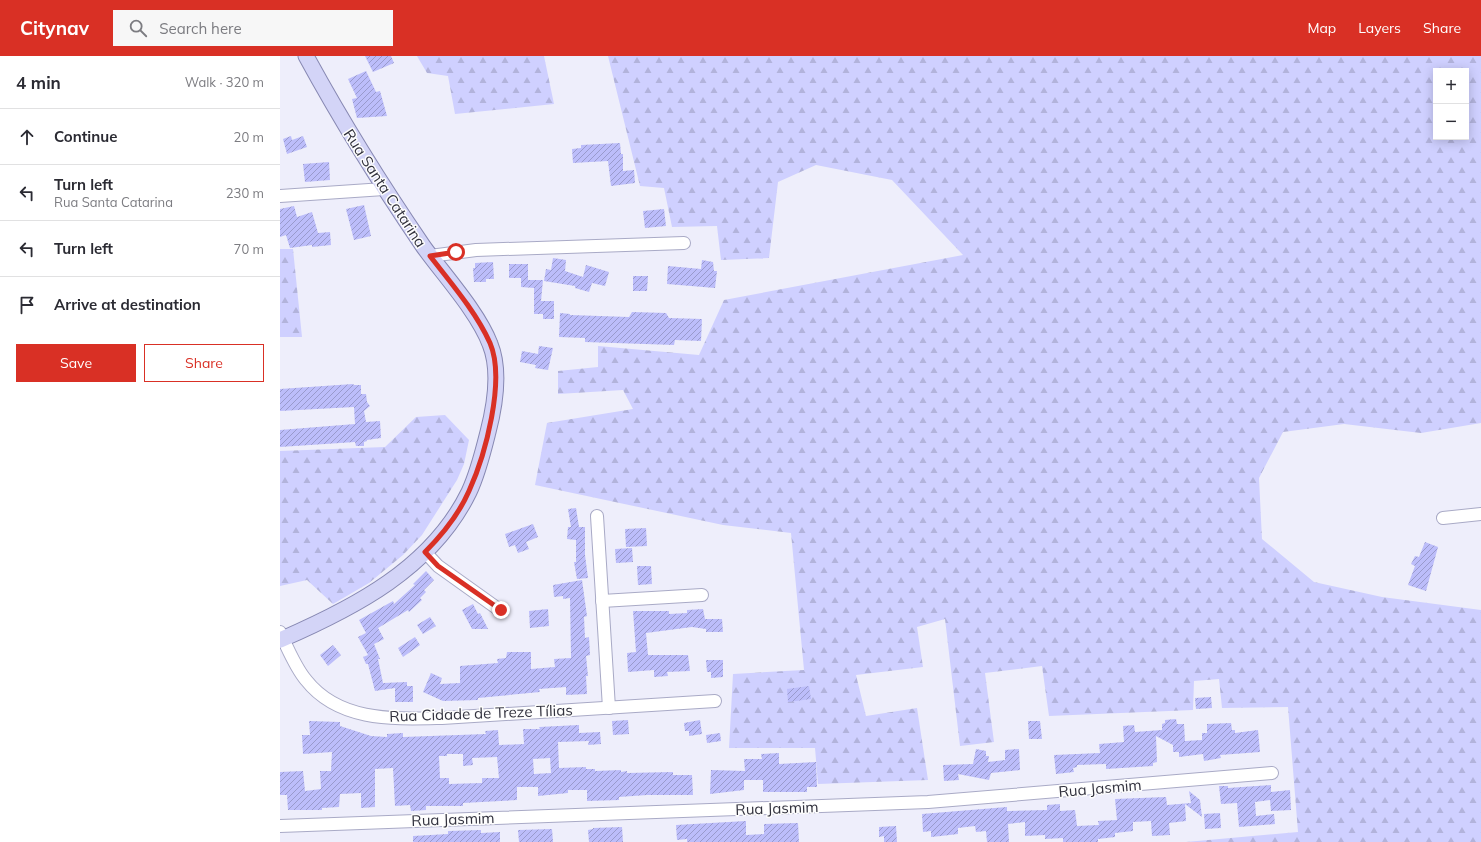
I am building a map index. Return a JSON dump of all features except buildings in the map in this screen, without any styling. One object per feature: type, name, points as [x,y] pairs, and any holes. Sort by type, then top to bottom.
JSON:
[{"type":"main road","name":"Rua Santa Catarina","points":[[281,637],[370,596],[400,575],[439,538],[469,492],[482,454],[490,421],[496,384],[494,362],[490,344],[481,326],[384,189],[348,132],[306,56]]},
{"type":"street","points":[[280,196],[384,189]]},
{"type":"street","points":[[430,256],[476,250],[684,243]]},
{"type":"street","points":[[1443,518],[1481,514]]},
{"type":"street","points":[[597,516],[609,708]]},
{"type":"street","points":[[425,552],[438,566],[501,610]]},
{"type":"street","points":[[602,601],[702,595]]},
{"type":"street","name":"Rua Cidade de Treze Tílias","points":[[281,637],[305,680],[322,697],[339,707],[372,717],[406,719],[442,718],[715,701]]},
{"type":"street","name":"Rua Jasmim","points":[[280,826],[928,802],[1272,773]]},
{"type":"green space","points":[[417,56],[544,56],[554,104],[455,114],[448,76],[427,73]]},
{"type":"green space","points":[[608,56],[1481,56],[1481,423],[1421,433],[1344,424],[1283,432],[1259,478],[1262,539],[1314,582],[1382,597],[1481,610],[1481,842],[1186,842],[1298,832],[1288,707],[1222,708],[1219,679],[1194,681],[1193,710],[1049,716],[1042,666],[985,673],[994,742],[960,746],[945,619],[917,627],[923,667],[856,675],[866,716],[917,708],[928,780],[818,784],[815,748],[729,748],[733,674],[804,670],[791,533],[723,525],[535,485],[547,423],[633,409],[623,390],[558,394],[558,371],[598,367],[598,346],[699,355],[724,300],[963,255],[892,180],[816,165],[778,182],[769,258],[721,260],[717,226],[672,227],[664,188],[640,186]]},
{"type":"green space","points":[[280,249],[293,249],[302,337],[280,337]]},
{"type":"green space","points":[[445,415],[469,440],[464,464],[457,480],[422,535],[403,555],[369,583],[333,604],[307,580],[280,586],[280,451],[385,447],[416,417]]},
{"type":"route","points":[[456,252],[430,256],[481,326],[490,344],[494,362],[496,384],[490,421],[482,454],[469,492],[439,538],[425,552],[438,566],[501,610]]}]
